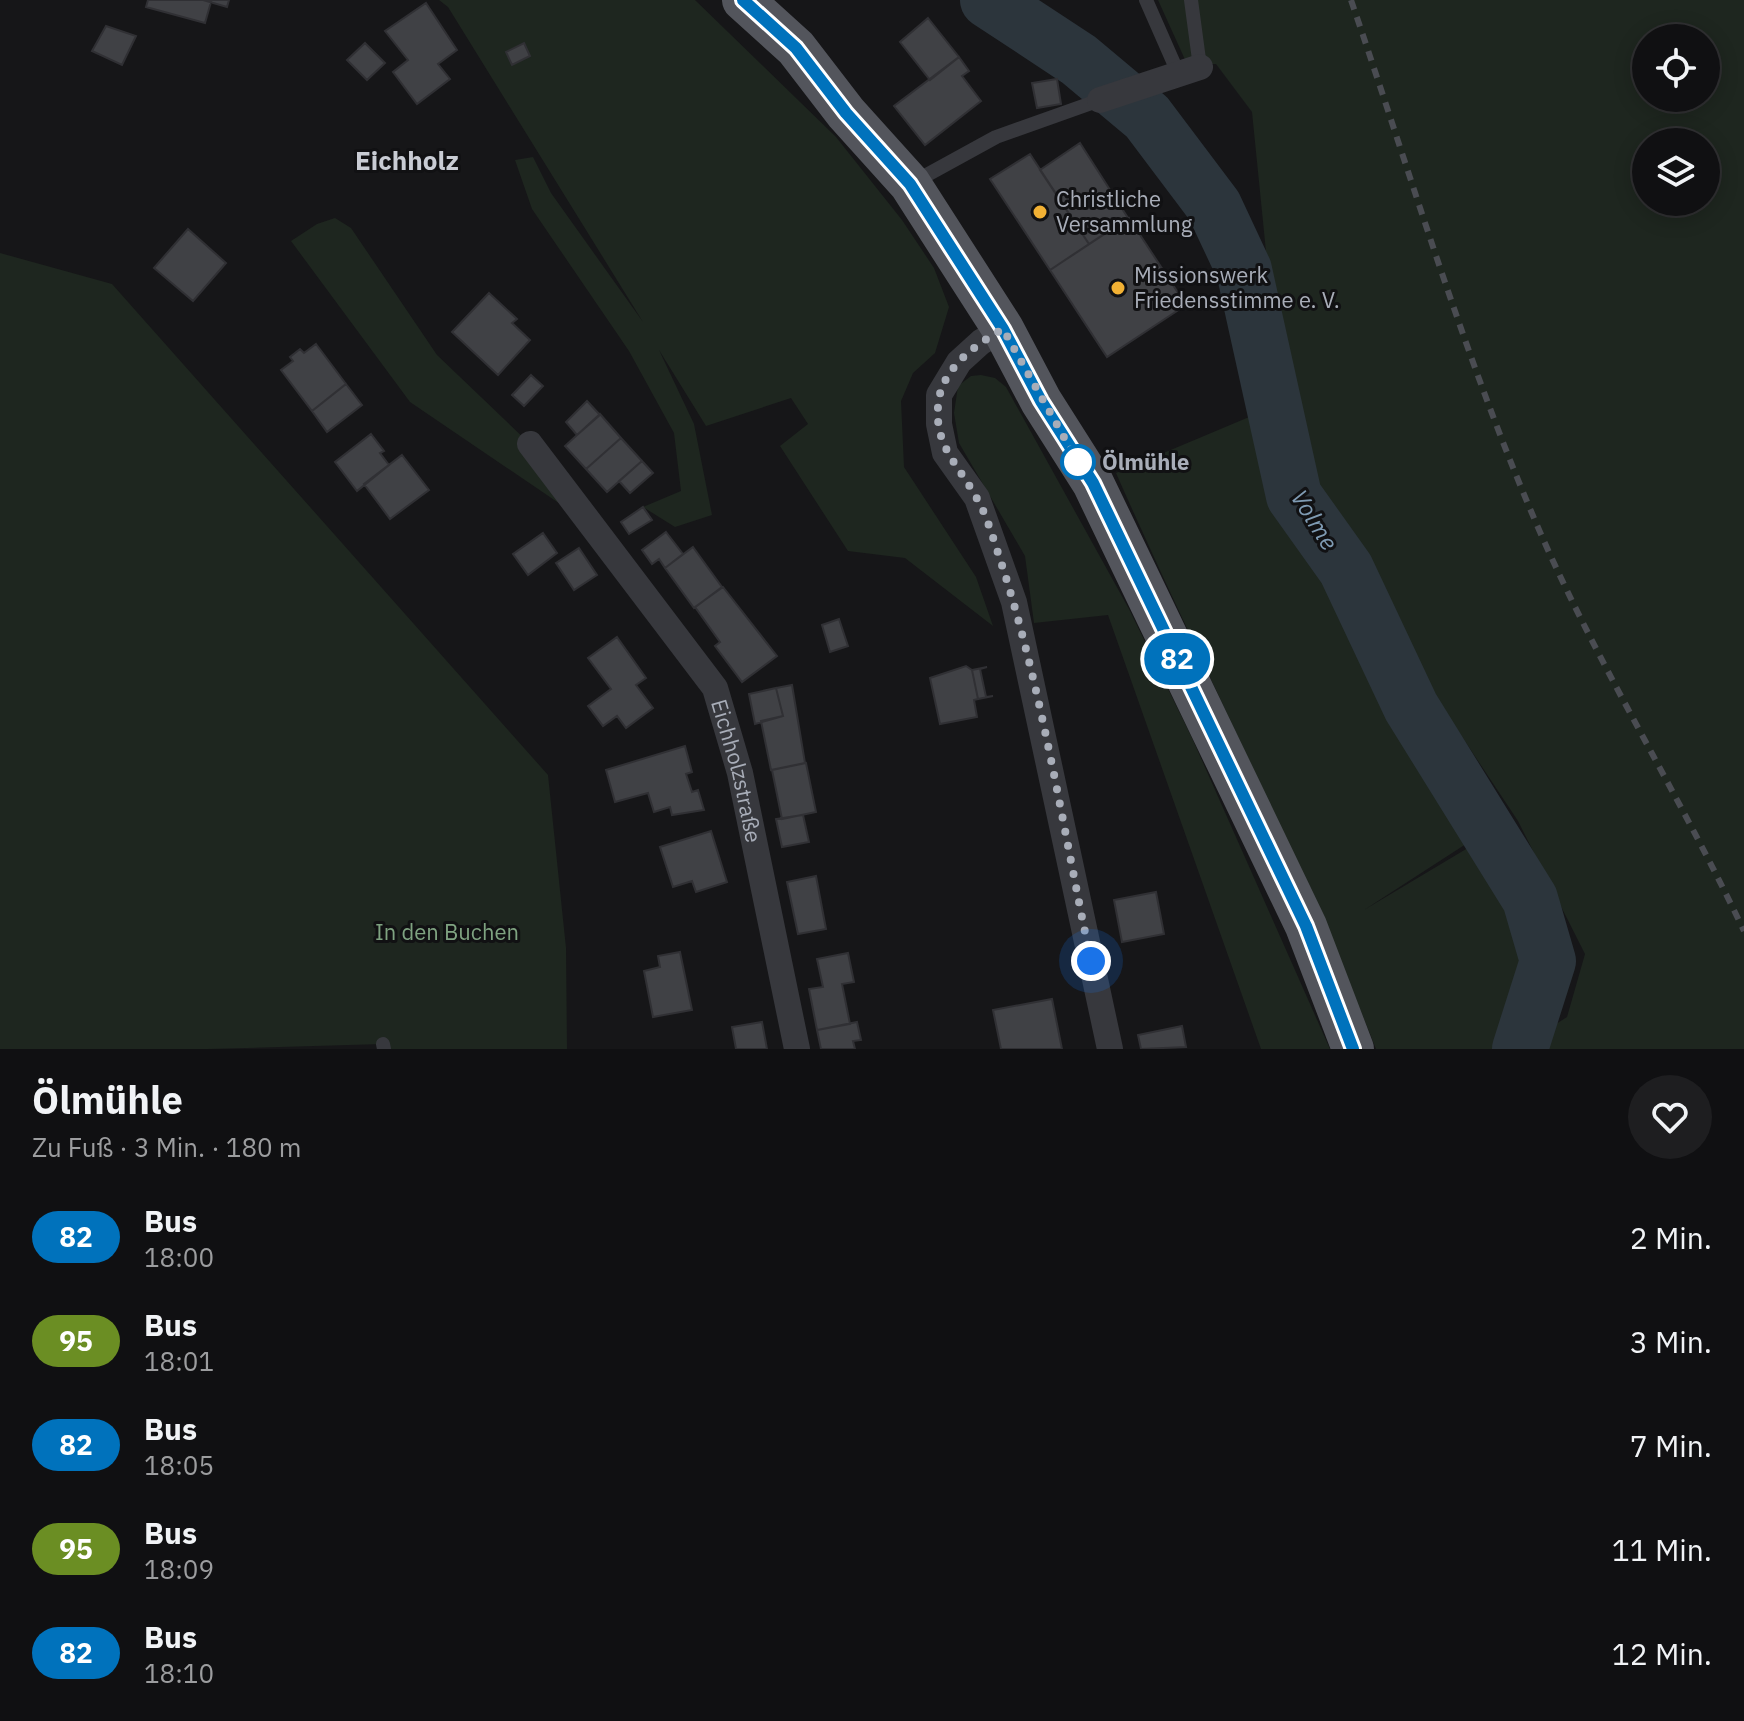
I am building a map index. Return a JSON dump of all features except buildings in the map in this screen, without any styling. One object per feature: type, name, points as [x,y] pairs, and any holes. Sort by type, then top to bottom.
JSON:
[{"type":"main road","points":[[743,0],[796,48],[846,113],[910,184],[1003,329],[1041,401],[1100,497],[1306,926],[1353,1049]]},
{"type":"street","points":[[1100,100],[1180,74]]},
{"type":"street","points":[[1003,329],[981,342],[959,362],[939,395],[939,424],[945,453],[977,498],[1014,602],[1110,1049]]},
{"type":"street","name":"Eichholzstraße","points":[[530,444],[715,688],[740,773],[797,1049]]},
{"type":"lane","points":[[1146,0],[1180,74]]},
{"type":"lane","points":[[1180,74],[1191,0]]},
{"type":"lane","points":[[910,184],[996,137],[1100,100]]},
{"type":"green space","points":[[439,0],[695,0],[836,137],[902,220],[934,268],[949,307],[935,353],[913,373],[901,401],[904,467],[976,577],[993,626],[905,558],[848,551],[780,446],[808,424],[791,398],[706,426],[659,350],[694,424],[712,515],[675,527],[643,507],[681,491],[674,433],[629,351],[532,209],[515,160],[533,157],[551,193],[643,322],[448,7]]},
{"type":"green space","points":[[1158,0],[1744,0],[1744,1049],[1376,1049],[1315,903],[1116,473],[1261,412],[1276,492],[1338,569],[1352,615],[1466,844],[1364,910],[1503,827],[1542,904],[1538,958],[1523,1008],[1520,1047],[1567,1017],[1585,954],[1518,821],[1411,660],[1313,482],[1275,341],[1252,112],[1216,64],[1187,64]]},
{"type":"green space","points":[[335,218],[351,228],[437,355],[530,444],[597,529],[410,402],[291,241],[317,224]]},
{"type":"green space","name":"In den Buchen","points":[[0,253],[112,284],[548,775],[566,948],[567,1049],[385,1049],[383,1044],[208,1049],[0,1049]]},
{"type":"green space","points":[[971,376],[995,378],[1006,387],[1129,609],[1192,738],[1330,1049],[1261,1049],[1108,615],[1034,623],[1025,556],[959,443],[954,413],[958,386]]},
{"type":"waterway","name":"Volme","points":[[988,0],[1079,60],[1147,117],[1214,206],[1244,270],[1294,496],[1346,569],[1411,707],[1530,899],[1548,961],[1520,1049]]},
{"type":"railway","points":[[1351,0],[1463,335],[1540,532],[1588,633],[1744,931]]},
{"type":"bus line","name":"82","points":[[743,0],[796,48],[846,113],[910,184],[959,257],[1003,329],[1041,401],[1093,483],[1306,926],[1353,1049]]},
{"type":"place","name":"Christliche Versammlung","points":[[1040,212]]},
{"type":"place","name":"Missionswerk Friedensstimme e. V.","points":[[1118,288]]},
{"type":"place","name":"Ölmühle","points":[[1078,462]]},
{"type":"district","name":"Eichholz","points":[[407,161]]},
{"type":"route","points":[[1078,462],[1003,329],[981,342],[959,362],[939,395],[939,424],[945,453],[977,498],[1014,602],[1091,961]]}]
